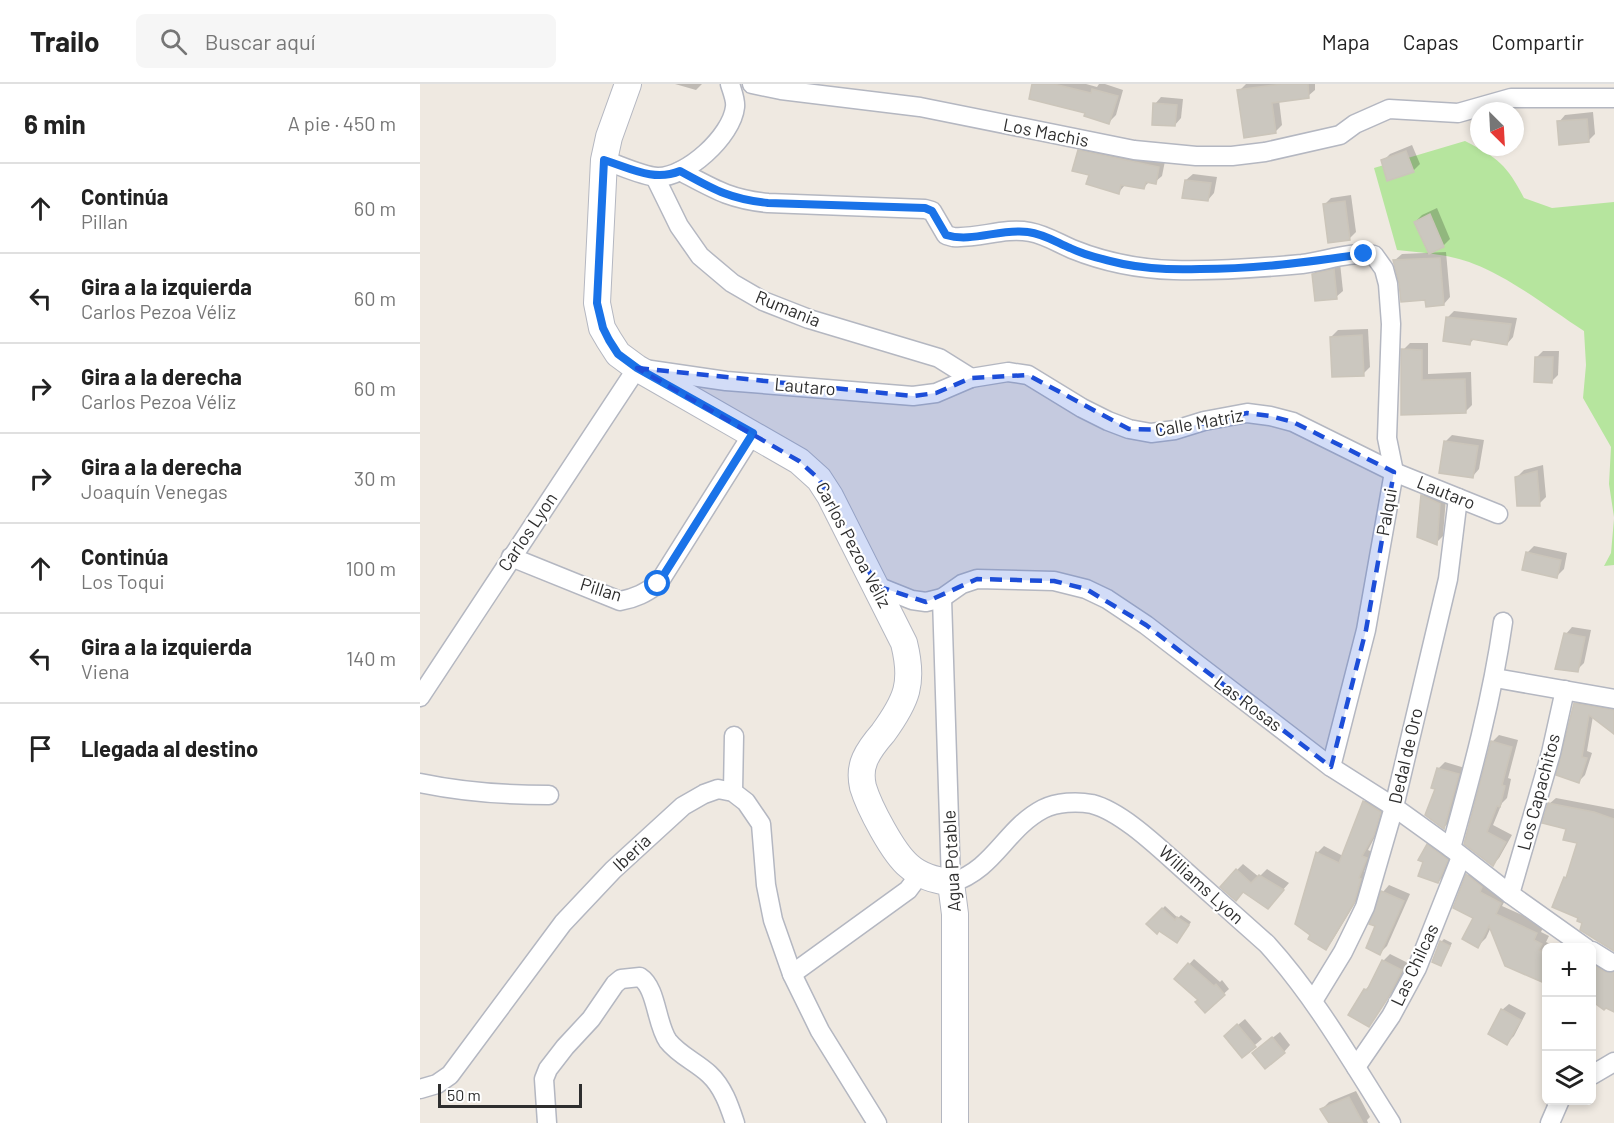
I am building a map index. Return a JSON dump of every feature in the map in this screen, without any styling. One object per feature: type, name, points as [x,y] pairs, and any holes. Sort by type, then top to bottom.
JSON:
[{"type":"main road","name":"Carlos Pezoa Véliz","points":[[628,84],[614,119],[604,160],[597,303],[603,328],[618,354],[637,368],[799,461],[819,479],[830,496],[877,586],[904,643],[910,664],[909,686],[902,703],[865,759],[862,785],[898,854],[920,874],[951,883]]},
{"type":"main road","name":"Agua Potable","points":[[951,883],[956,914],[955,1123]]},
{"type":"street","points":[[604,160],[655,177],[669,176],[680,171],[705,154],[732,122],[736,105],[730,84]]},
{"type":"street","name":"Los Machis","points":[[752,84],[781,90],[920,108],[1134,150],[1196,156],[1232,156],[1266,152],[1340,135],[1355,124],[1389,109],[1458,113],[1511,98],[1614,98]]},
{"type":"street","name":"Palqui","points":[[680,171],[724,194],[742,200],[768,203],[925,208],[932,211],[946,235],[961,237],[1008,231],[1030,232],[1049,237],[1094,257],[1125,265],[1172,270],[1243,269],[1364,254],[1374,255],[1384,268],[1388,284],[1391,324],[1387,438],[1394,472],[1366,630],[1331,767]]},
{"type":"street","name":"Rumania","points":[[655,177],[679,226],[700,256],[732,284],[763,301],[809,319],[939,358],[970,378]]},
{"type":"street","name":"Lautaro","points":[[637,368],[726,381],[913,396],[936,393],[970,378]]},
{"type":"street","name":"Carlos Lyon","points":[[420,697],[637,368]]},
{"type":"street","name":"Calle Matriz","points":[[970,378],[1008,372],[1028,375],[1108,421],[1151,433],[1175,430],[1204,421],[1247,413],[1270,416],[1293,422],[1394,472]]},
{"type":"street","name":"Pillan","points":[[511,557],[621,601],[645,594],[658,584],[753,433]]},
{"type":"street","name":"Lautaro","points":[[1394,472],[1498,514]]},
{"type":"street","name":"Dedal de Oro","points":[[1313,1001],[1343,952],[1365,907],[1394,807],[1448,579],[1458,498]]},
{"type":"street","name":"Las Rosas","points":[[877,586],[912,600],[926,602],[942,598],[962,584],[977,579],[1054,582],[1086,589],[1107,599],[1146,625],[1331,767],[1394,807],[1579,943]]},
{"type":"street","name":"Agua Potable","points":[[942,598],[951,883]]},
{"type":"street","name":"Las Chilcas","points":[[1356,1067],[1391,1016],[1417,968],[1456,852],[1495,678],[1503,622]]},
{"type":"street","points":[[1495,678],[1614,699]]},
{"type":"street","name":"Los Capachitos","points":[[1510,894],[1551,753],[1565,690]]},
{"type":"street","points":[[734,736],[733,792],[746,802],[761,824],[766,885],[773,920],[792,974],[820,1031],[877,1123]]},
{"type":"street","points":[[420,783],[455,790],[511,795],[549,795]]},
{"type":"street","name":"Iberia","points":[[420,1089],[436,1084],[450,1075],[563,923],[613,870],[683,806],[718,789],[733,792]]},
{"type":"street","name":"Williams Lyon","points":[[951,883],[963,879],[983,866],[1017,827],[1044,808],[1076,802],[1094,805],[1112,812],[1151,841],[1267,944],[1313,1001],[1391,1123]]},
{"type":"street","points":[[792,974],[908,890],[920,874]]},
{"type":"street","points":[[1596,953],[1610,962]]},
{"type":"street","points":[[548,1123],[544,1079],[548,1069],[591,1019],[615,984],[621,979],[640,977],[648,986],[662,1031],[669,1042],[709,1074],[720,1086],[735,1123]]},
{"type":"street","points":[[1596,1073],[1614,1062]]},
{"type":"street","points":[[1550,1123],[1558,1105]]},
{"type":"highlighted area","points":[[637,368],[913,396],[936,393],[971,378],[1028,375],[1129,429],[1175,430],[1247,413],[1270,416],[1293,422],[1394,472],[1366,630],[1331,767],[1146,625],[1086,589],[1054,581],[977,579],[926,602],[877,586],[819,479],[799,461]]},
{"type":"green space","points":[[1465,141],[1470,144],[1470,156],[1491,156],[1507,170],[1524,198],[1552,208],[1614,202],[1614,517],[1609,484],[1611,447],[1583,398],[1586,365],[1584,331],[1488,270],[1455,258],[1397,250],[1374,168]]},
{"type":"green space","points":[[1614,519],[1614,565],[1604,566],[1611,553]]},
{"type":"building","points":[[1032,84],[1054,84],[1091,93],[1092,89],[1118,96],[1109,124],[1084,116],[1085,113],[1029,99]]},
{"type":"building","points":[[1282,84],[1308,84],[1309,98],[1272,103],[1276,133],[1244,138],[1237,90]]},
{"type":"building","points":[[1153,103],[1177,105],[1175,126],[1152,125]]},
{"type":"building","points":[[1587,119],[1589,142],[1559,145],[1557,121]]},
{"type":"building","points":[[1078,150],[1159,167],[1156,184],[1146,182],[1144,189],[1121,185],[1119,194],[1086,184],[1089,175],[1072,171]]},
{"type":"building","points":[[1406,151],[1414,172],[1387,181],[1381,160]]},
{"type":"building","points":[[1185,180],[1211,183],[1208,201],[1182,198]]},
{"type":"building","points":[[1345,201],[1350,240],[1328,243],[1323,204]]},
{"type":"building","points":[[1430,214],[1444,247],[1429,254],[1414,222]]},
{"type":"building","points":[[1440,258],[1444,305],[1426,307],[1425,300],[1401,302],[1393,260]]},
{"type":"building","points":[[1334,269],[1337,299],[1315,301],[1312,274]]},
{"type":"building","points":[[1446,317],[1511,324],[1507,345],[1471,339],[1470,345],[1443,341]]},
{"type":"building","points":[[1362,335],[1364,376],[1332,377],[1330,337]]},
{"type":"building","points":[[1401,349],[1422,350],[1422,380],[1465,379],[1466,413],[1401,415]]},
{"type":"building","points":[[1535,357],[1553,357],[1552,383],[1534,382]]},
{"type":"building","points":[[1444,441],[1478,446],[1473,478],[1439,473]]},
{"type":"building","points":[[1537,471],[1540,506],[1517,506],[1515,477]]},
{"type":"building","points":[[1421,495],[1440,504],[1437,545],[1417,537]]},
{"type":"building","points":[[1526,552],[1561,560],[1557,578],[1522,570]]},
{"type":"building","points":[[1564,633],[1585,637],[1578,672],[1555,669]]},
{"type":"building","points":[[1574,703],[1614,710],[1614,734],[1589,715],[1582,757],[1587,758],[1579,783],[1556,775]]},
{"type":"building","points":[[1491,741],[1512,747],[1502,785],[1505,786],[1500,807],[1497,806],[1487,832],[1506,842],[1493,866],[1464,844]]},
{"type":"building","points":[[1437,768],[1459,774],[1444,829],[1425,815],[1435,789],[1431,788]]},
{"type":"building","points":[[1363,801],[1381,812],[1374,835],[1362,856],[1367,858],[1359,878],[1361,879],[1354,903],[1326,950],[1308,939],[1310,935],[1295,924],[1316,852],[1339,863]]},
{"type":"building","points":[[1548,803],[1594,812],[1614,819],[1614,951],[1580,930],[1582,923],[1577,921],[1578,918],[1552,907],[1564,877],[1566,878],[1577,843],[1563,840],[1566,829],[1542,823]]},
{"type":"building","points":[[1427,844],[1448,860],[1438,883],[1418,876],[1423,862],[1418,860]]},
{"type":"building","points":[[1236,869],[1251,883],[1259,875],[1284,890],[1268,909],[1243,892],[1236,901],[1220,887]]},
{"type":"building","points":[[1466,874],[1482,887],[1480,892],[1501,903],[1496,914],[1537,933],[1534,940],[1542,944],[1539,950],[1542,951],[1542,982],[1505,966],[1489,926],[1478,948],[1462,939],[1473,918],[1453,908]]},
{"type":"building","points":[[1381,891],[1404,901],[1380,955],[1366,948],[1375,926],[1369,924]]},
{"type":"building","points":[[1162,908],[1175,920],[1177,917],[1189,925],[1177,943],[1159,931],[1157,934],[1146,924]]},
{"type":"building","points":[[1440,941],[1450,946],[1441,966],[1432,962]]},
{"type":"building","points":[[1382,960],[1402,970],[1388,998],[1369,1027],[1348,1015],[1364,989],[1367,990]]},
{"type":"building","points":[[1188,963],[1214,986],[1216,984],[1225,995],[1205,1013],[1195,1002],[1198,1000],[1174,979]]},
{"type":"building","points":[[1596,966],[1605,972],[1614,972],[1614,1012],[1606,1008],[1604,1010],[1596,1004]]},
{"type":"building","points":[[1501,1009],[1521,1020],[1507,1045],[1488,1034]]},
{"type":"building","points":[[1237,1024],[1256,1047],[1242,1058],[1224,1036]]},
{"type":"building","points":[[1272,1037],[1285,1053],[1265,1069],[1252,1053]]},
{"type":"building","points":[[1349,1097],[1363,1123],[1329,1123],[1320,1109]]},
{"type":"route","points":[[658,584],[753,433],[637,368],[618,354],[609,340],[603,328],[597,303],[604,160],[655,177],[669,176],[680,171],[724,194],[742,200],[768,203],[925,208],[932,211],[946,235],[953,237],[1008,231],[1030,232],[1049,237],[1094,257],[1125,265],[1172,270],[1243,269],[1364,254]]}]
